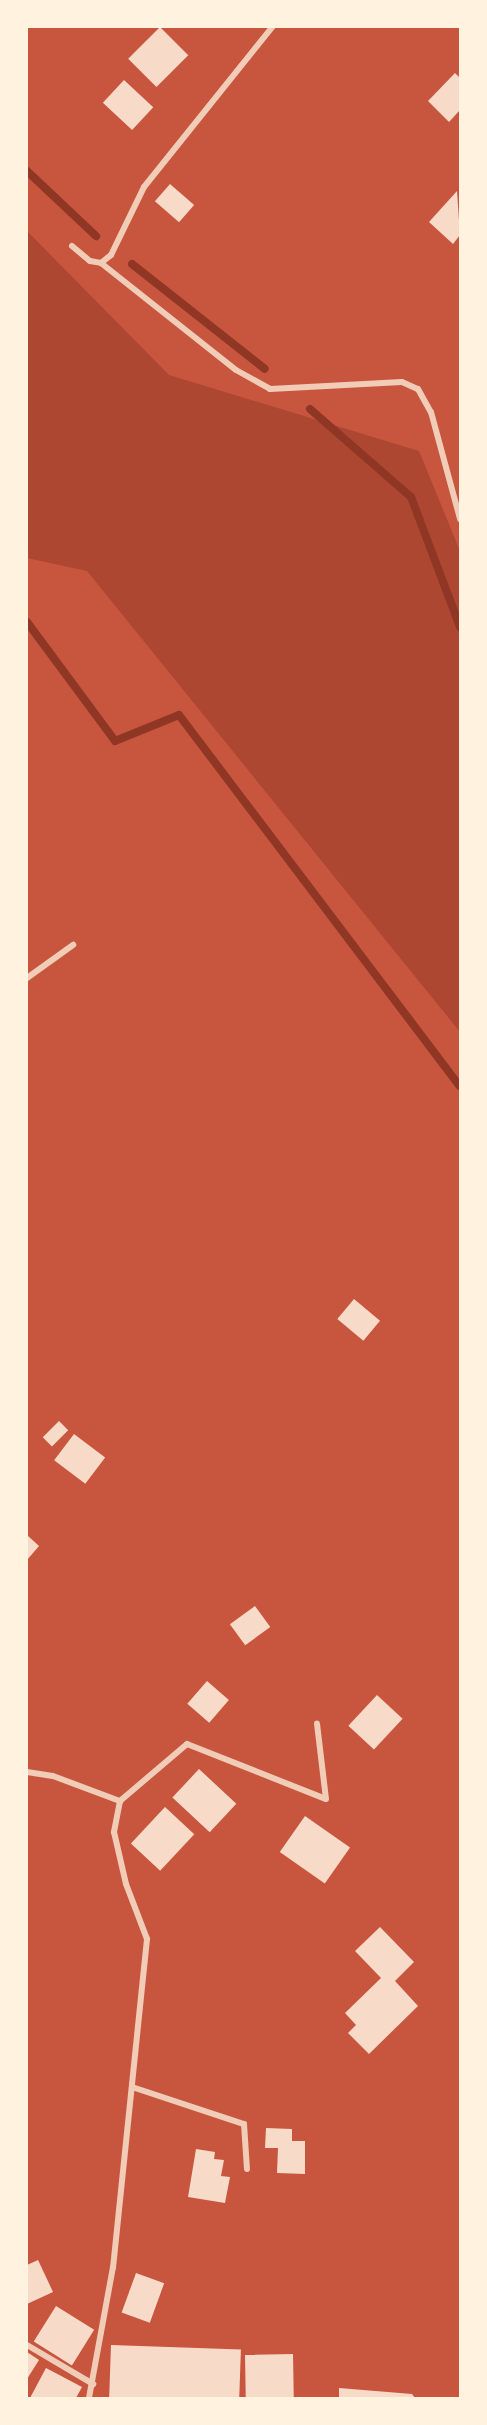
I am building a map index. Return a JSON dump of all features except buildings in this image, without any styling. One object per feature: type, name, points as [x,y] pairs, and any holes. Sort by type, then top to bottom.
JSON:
[{"type":"street","points":[[101,264],[117,245],[144,187],[272,27]]},
{"type":"street","points":[[72,246],[90,261],[101,264],[236,370],[270,389],[402,382],[418,389],[431,412],[460,519]]},
{"type":"street","points":[[27,978],[73,945]]},
{"type":"street","points":[[89,2398],[113,2267],[147,1939],[126,1884],[114,1832],[120,1801],[187,1744],[327,1799],[317,1724]]},
{"type":"street","points":[[27,1772],[53,1776],[120,1801]]},
{"type":"street","points":[[132,2087],[244,2124],[247,2169]]},
{"type":"street","points":[[27,2345],[93,2384]]},
{"type":"shaded area","points":[[27,231],[169,375],[419,451],[460,551],[460,1032],[87,571],[27,558]]},
{"type":"waterway","points":[[27,171],[96,236]]},
{"type":"waterway","points":[[132,264],[265,369]]},
{"type":"waterway","points":[[310,409],[411,497],[460,627]]},
{"type":"waterway","points":[[27,622],[115,741],[179,715],[460,1086]]}]
